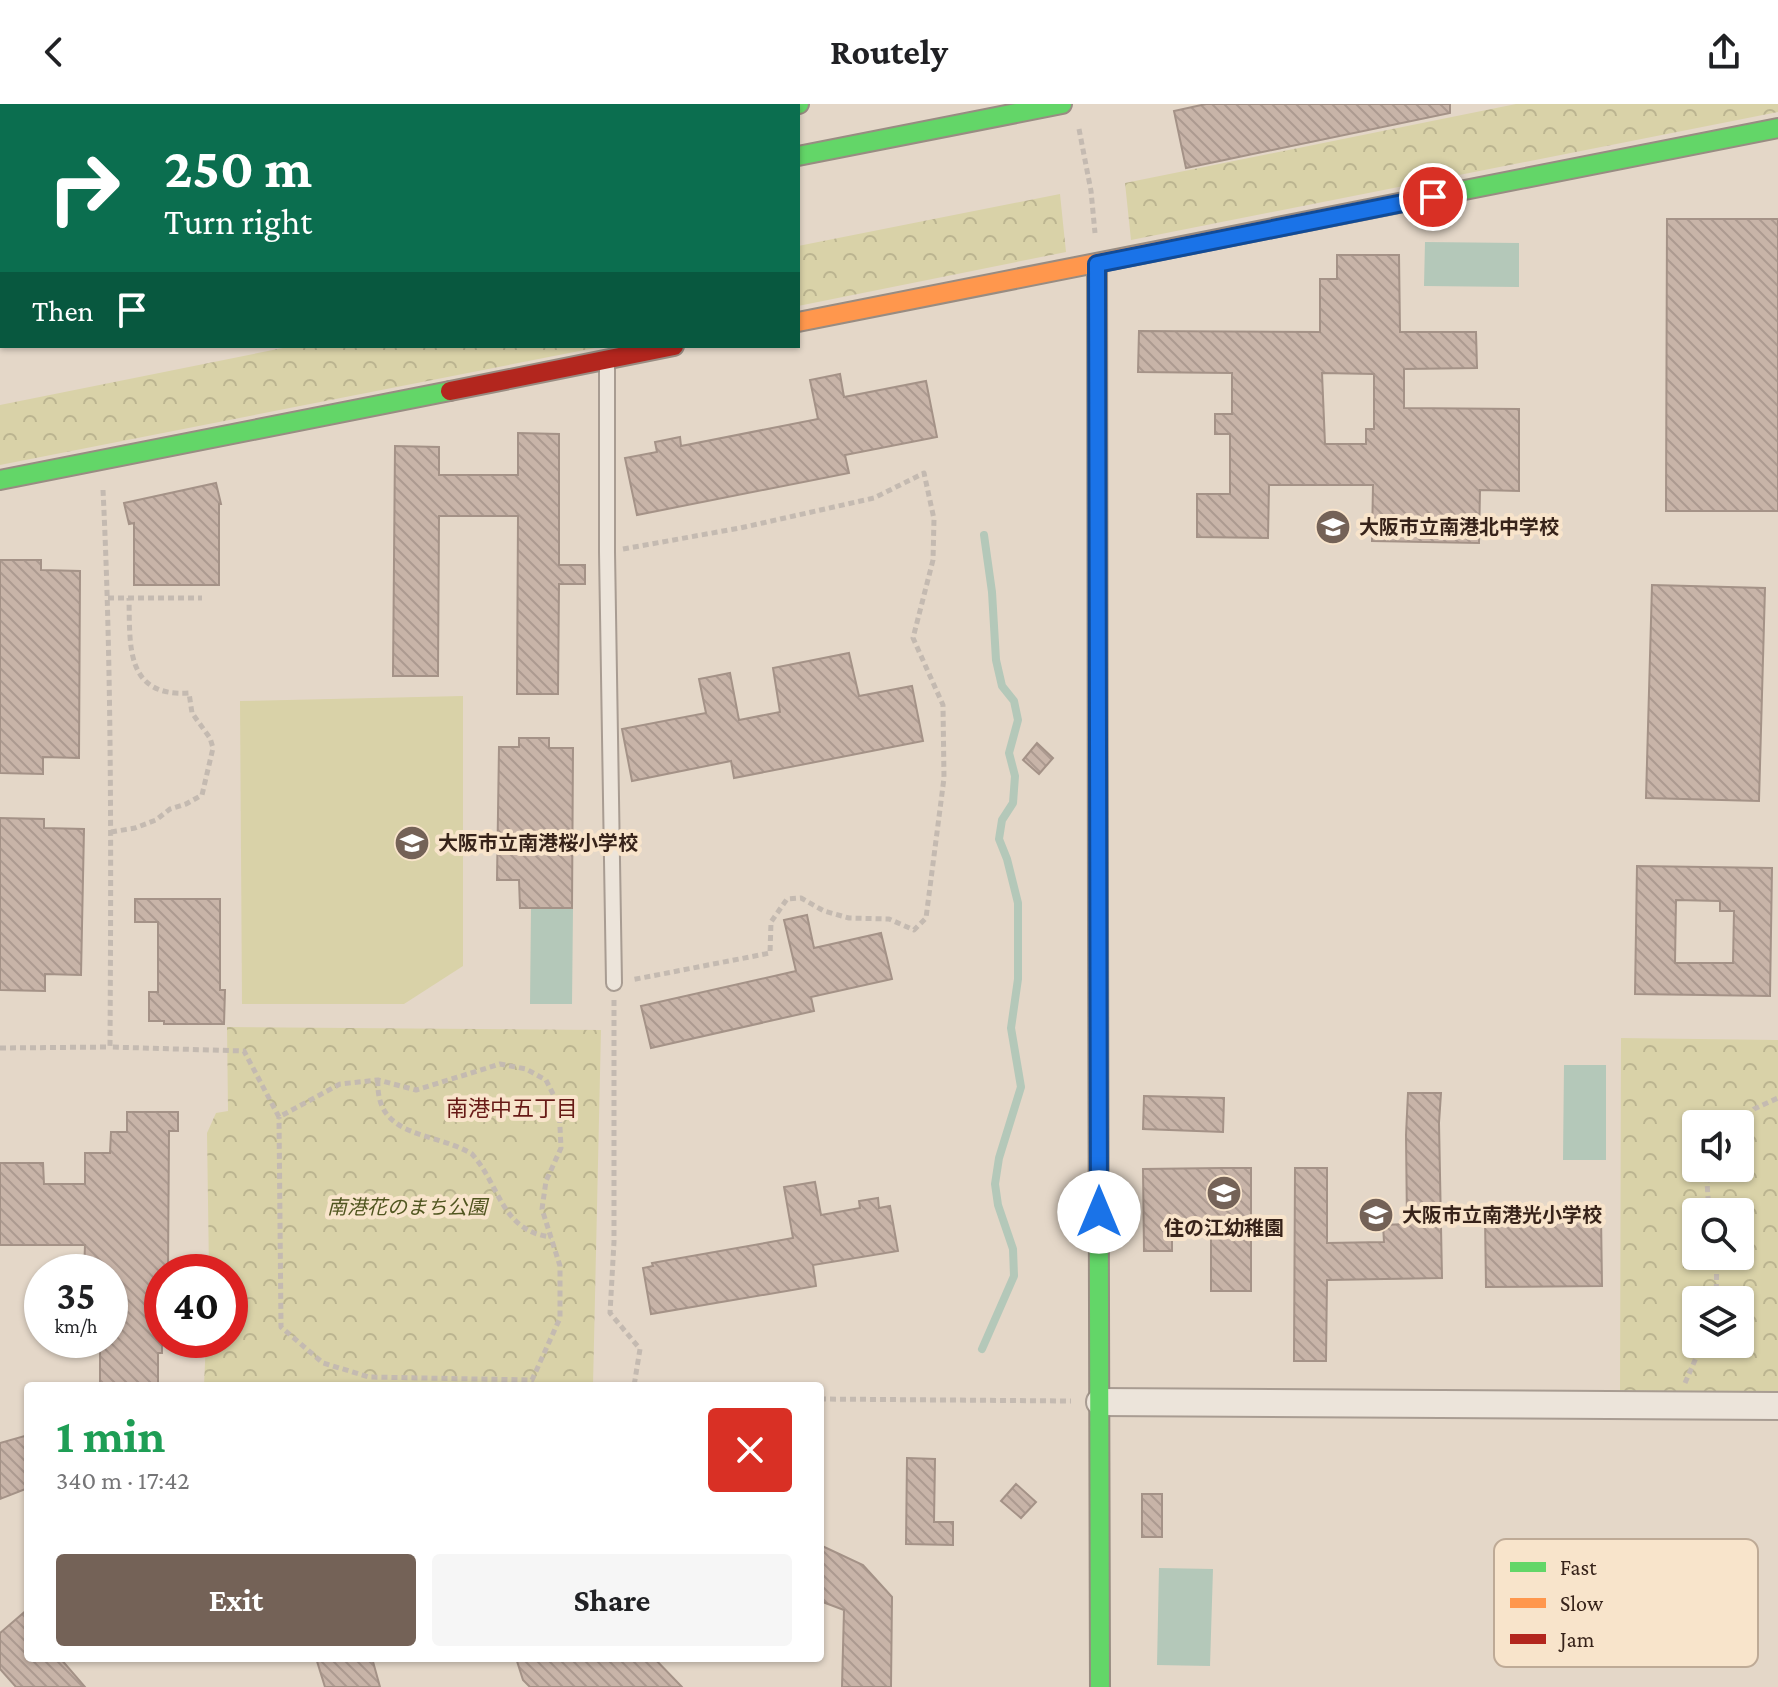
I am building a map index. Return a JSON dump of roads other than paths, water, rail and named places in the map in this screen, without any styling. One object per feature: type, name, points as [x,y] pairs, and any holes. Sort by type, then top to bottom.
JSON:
[{"type":"street","points":[[800,156],[1062,104]]},
{"type":"street","points":[[800,322],[1778,128]]},
{"type":"street","points":[[1097,264],[1100,1687]]},
{"type":"street","points":[[0,480],[664,348]]},
{"type":"street","points":[[1100,1402],[1778,1406]]},
{"type":"lane","points":[[607,359],[614,983]]},
{"type":"waterway","points":[[982,1349],[1014,1276],[1013,1249],[998,1205],[995,1184],[999,1158],[1021,1087],[1011,1028],[1018,979],[1018,903],[999,839],[1002,820],[1013,803],[1015,776],[1009,753],[1018,720],[1014,701],[1002,686],[996,660],[992,592],[984,535]]},
{"type":"place","name":"大阪市立南港北中学校","points":[[1333,527]]},
{"type":"place","name":"大阪市立南港桜小学校","points":[[412,843]]},
{"type":"place","name":"住の江幼稚園","points":[[1224,1193]]},
{"type":"place","name":"大阪市立南港光小学校","points":[[1376,1215]]},
{"type":"district","name":"南港中五丁目","points":[[512,1108]]},
{"type":"park label","name":"南港花のまち公園","points":[[407,1207]]}]
